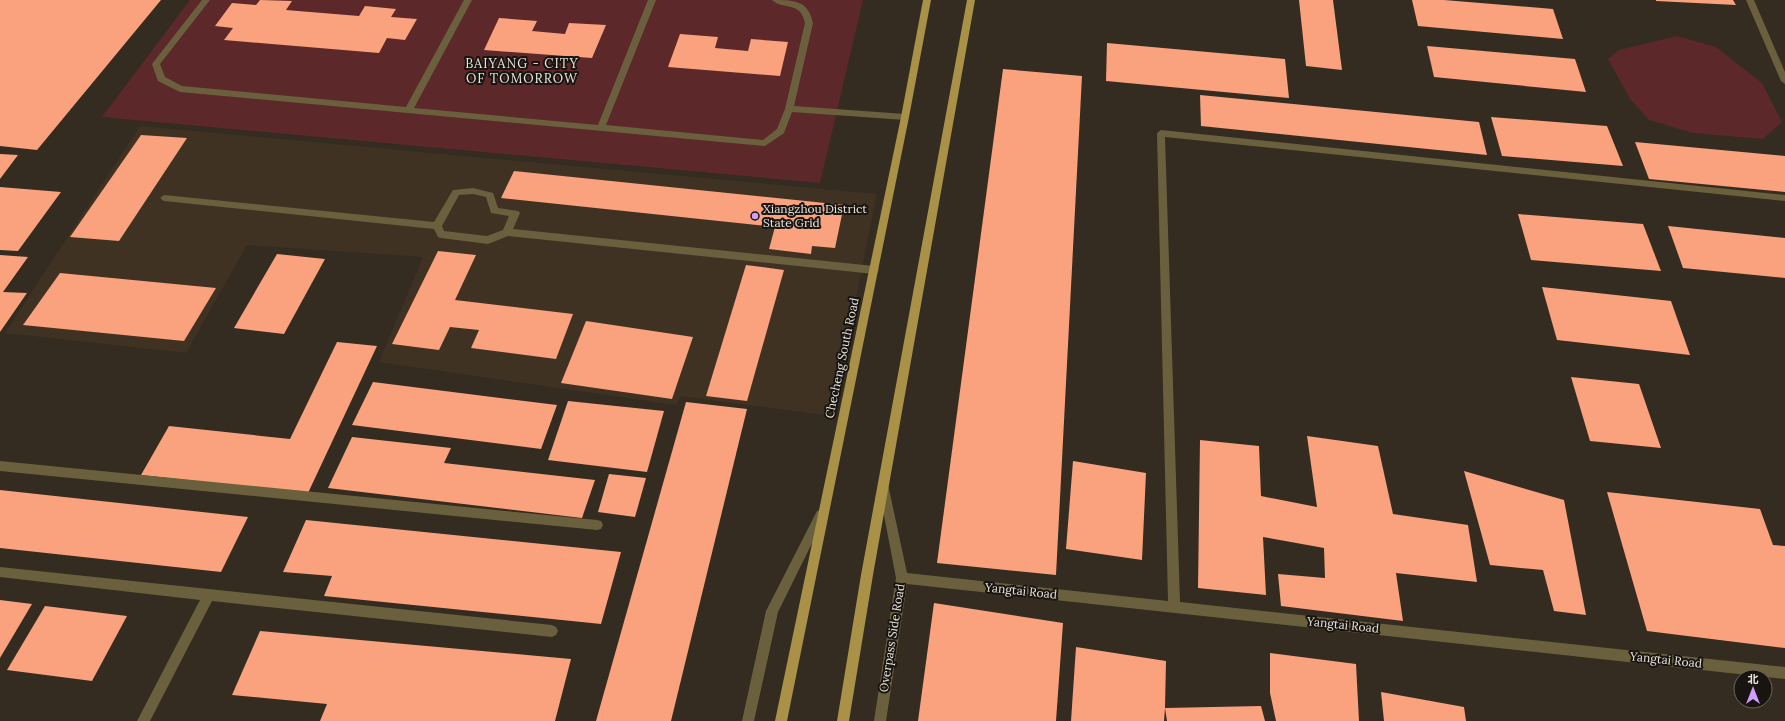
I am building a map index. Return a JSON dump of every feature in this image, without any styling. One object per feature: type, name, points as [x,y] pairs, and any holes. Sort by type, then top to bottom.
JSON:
[{"type":"main road","name":"Checheng South Road","points":[[781,721],[905,117],[927,0]]},
{"type":"main road","points":[[843,721],[866,575],[970,0]]},
{"type":"street","points":[[206,0],[156,64],[161,79],[180,89],[765,143],[781,131],[789,109],[809,23],[808,12],[795,2],[776,0]]},
{"type":"street","points":[[409,110],[468,0]]},
{"type":"street","points":[[600,128],[652,0]]},
{"type":"street","points":[[1750,0],[1785,81]]},
{"type":"street","points":[[789,109],[905,117]]},
{"type":"street","points":[[1174,607],[1161,133],[1785,198]]},
{"type":"street","points":[[437,226],[456,192],[473,191],[490,195],[494,211],[515,213],[506,232]]},
{"type":"street","points":[[164,198],[437,226]]},
{"type":"street","points":[[437,226],[441,234],[488,240],[506,232],[874,270]]},
{"type":"street","points":[[0,466],[598,525]]},
{"type":"street","name":"Overpass Side Road","points":[[880,721],[902,578],[883,484]]},
{"type":"street","points":[[748,721],[772,611],[825,508]]},
{"type":"street","points":[[0,572],[552,631]]},
{"type":"street","name":"Yangtai Road","points":[[902,578],[1785,673]]},
{"type":"street","points":[[143,721],[209,594]]},
{"type":"shaded area","points":[[190,0],[863,0],[820,183],[102,117]]},
{"type":"shaded area","points":[[1677,36],[1716,47],[1762,83],[1782,122],[1763,139],[1693,133],[1649,120],[1630,99],[1608,59],[1619,50]]},
{"type":"shaded area","name":"Xiangzhou District State Grid","points":[[140,126],[877,194],[832,416],[681,396],[676,405],[379,362],[423,257],[247,245],[186,353],[5,333]]},
{"type":"building","points":[[0,0],[161,0],[37,150],[0,146]]},
{"type":"building","points":[[260,0],[292,1],[286,10],[359,16],[365,6],[396,9],[391,17],[417,19],[405,40],[387,38],[379,53],[224,40],[233,28],[215,26],[232,3],[256,5]]},
{"type":"building","points":[[1299,0],[1333,0],[1342,70],[1306,66]]},
{"type":"building","points":[[1412,0],[1444,0],[1553,9],[1563,39],[1418,26]]},
{"type":"building","points":[[1733,0],[1736,5],[1656,1]]},
{"type":"building","points":[[499,18],[537,21],[532,31],[565,34],[569,23],[606,25],[592,58],[484,50]]},
{"type":"building","points":[[680,34],[718,37],[715,48],[748,51],[751,39],[788,42],[780,76],[668,67]]},
{"type":"building","points":[[1107,43],[1285,59],[1289,98],[1106,81]]},
{"type":"building","points":[[1427,46],[1575,59],[1586,92],[1434,77]]},
{"type":"building","points":[[1003,69],[1082,76],[1056,575],[937,563]]},
{"type":"building","points":[[1200,95],[1479,122],[1487,155],[1201,126]]},
{"type":"building","points":[[1491,117],[1607,126],[1623,166],[1502,156]]},
{"type":"building","points":[[141,135],[187,138],[119,241],[70,237]]},
{"type":"building","points":[[1635,142],[1785,156],[1785,192],[1649,179]]},
{"type":"building","points":[[0,154],[18,155],[0,179]]},
{"type":"building","name":"Xiangzhou District State Grid","points":[[514,171],[844,205],[835,248],[812,246],[811,254],[769,249],[775,227],[501,198]]},
{"type":"building","points":[[0,187],[61,192],[18,251],[0,250]]},
{"type":"building","points":[[1518,214],[1643,224],[1661,271],[1531,260]]},
{"type":"building","points":[[1668,226],[1785,238],[1785,278],[1683,268]]},
{"type":"building","points":[[438,251],[476,255],[455,300],[573,314],[556,359],[471,348],[479,330],[450,327],[439,350],[392,344]]},
{"type":"building","points":[[277,254],[325,259],[284,334],[234,328]]},
{"type":"building","points":[[0,255],[28,257],[3,292],[27,293],[0,332]]},
{"type":"building","points":[[746,265],[784,270],[747,401],[706,396]]},
{"type":"building","points":[[60,273],[216,288],[184,341],[23,325]]},
{"type":"building","points":[[1542,287],[1671,301],[1690,355],[1557,340]]},
{"type":"building","points":[[586,321],[693,337],[672,399],[561,383]]},
{"type":"building","points":[[337,342],[377,346],[308,493],[141,475],[169,426],[290,439]]},
{"type":"building","points":[[1571,377],[1639,384],[1661,448],[1590,441]]},
{"type":"building","points":[[373,382],[557,405],[541,449],[352,425]]},
{"type":"building","points":[[568,401],[664,411],[647,472],[548,460]]},
{"type":"building","points":[[686,402],[747,409],[671,721],[596,721]]},
{"type":"building","points":[[1307,436],[1378,446],[1393,514],[1468,525],[1477,582],[1396,573],[1403,621],[1281,606],[1278,574],[1325,578],[1324,548],[1263,537],[1266,595],[1198,588],[1200,440],[1259,446],[1261,496],[1317,507]]},
{"type":"building","points":[[352,437],[451,448],[444,463],[595,480],[582,518],[328,488]]},
{"type":"building","points":[[1073,461],[1146,473],[1142,560],[1066,549]]},
{"type":"building","points":[[1464,471],[1564,500],[1586,615],[1554,611],[1543,570],[1490,565]]},
{"type":"building","points":[[609,474],[646,478],[635,517],[598,512]]},
{"type":"building","points":[[0,490],[248,517],[221,572],[0,548]]},
{"type":"building","points":[[1607,492],[1760,509],[1773,545],[1785,546],[1785,648],[1647,631]]},
{"type":"building","points":[[306,520],[621,552],[601,624],[324,596],[332,576],[283,572]]},
{"type":"building","points":[[0,600],[32,604],[0,658]]},
{"type":"building","points":[[934,603],[1063,623],[1056,721],[918,721]]},
{"type":"building","points":[[45,606],[127,616],[92,681],[7,670]]},
{"type":"building","points":[[260,631],[571,659],[555,721],[320,721],[327,704],[232,695]]},
{"type":"building","points":[[1076,647],[1166,661],[1164,721],[1071,721]]},
{"type":"building","points":[[1270,653],[1356,664],[1359,721],[1276,721],[1270,693]]},
{"type":"building","points":[[1381,692],[1464,707],[1466,721],[1384,721]]},
{"type":"building","points":[[1261,706],[1265,721],[1167,721],[1165,708]]},
{"type":"place","name":"Xiangzhou District State Grid","points":[[755,216]]},
{"type":"district","name":"BAIYANG - CITY OF TOMORROW","points":[[522,70]]}]
